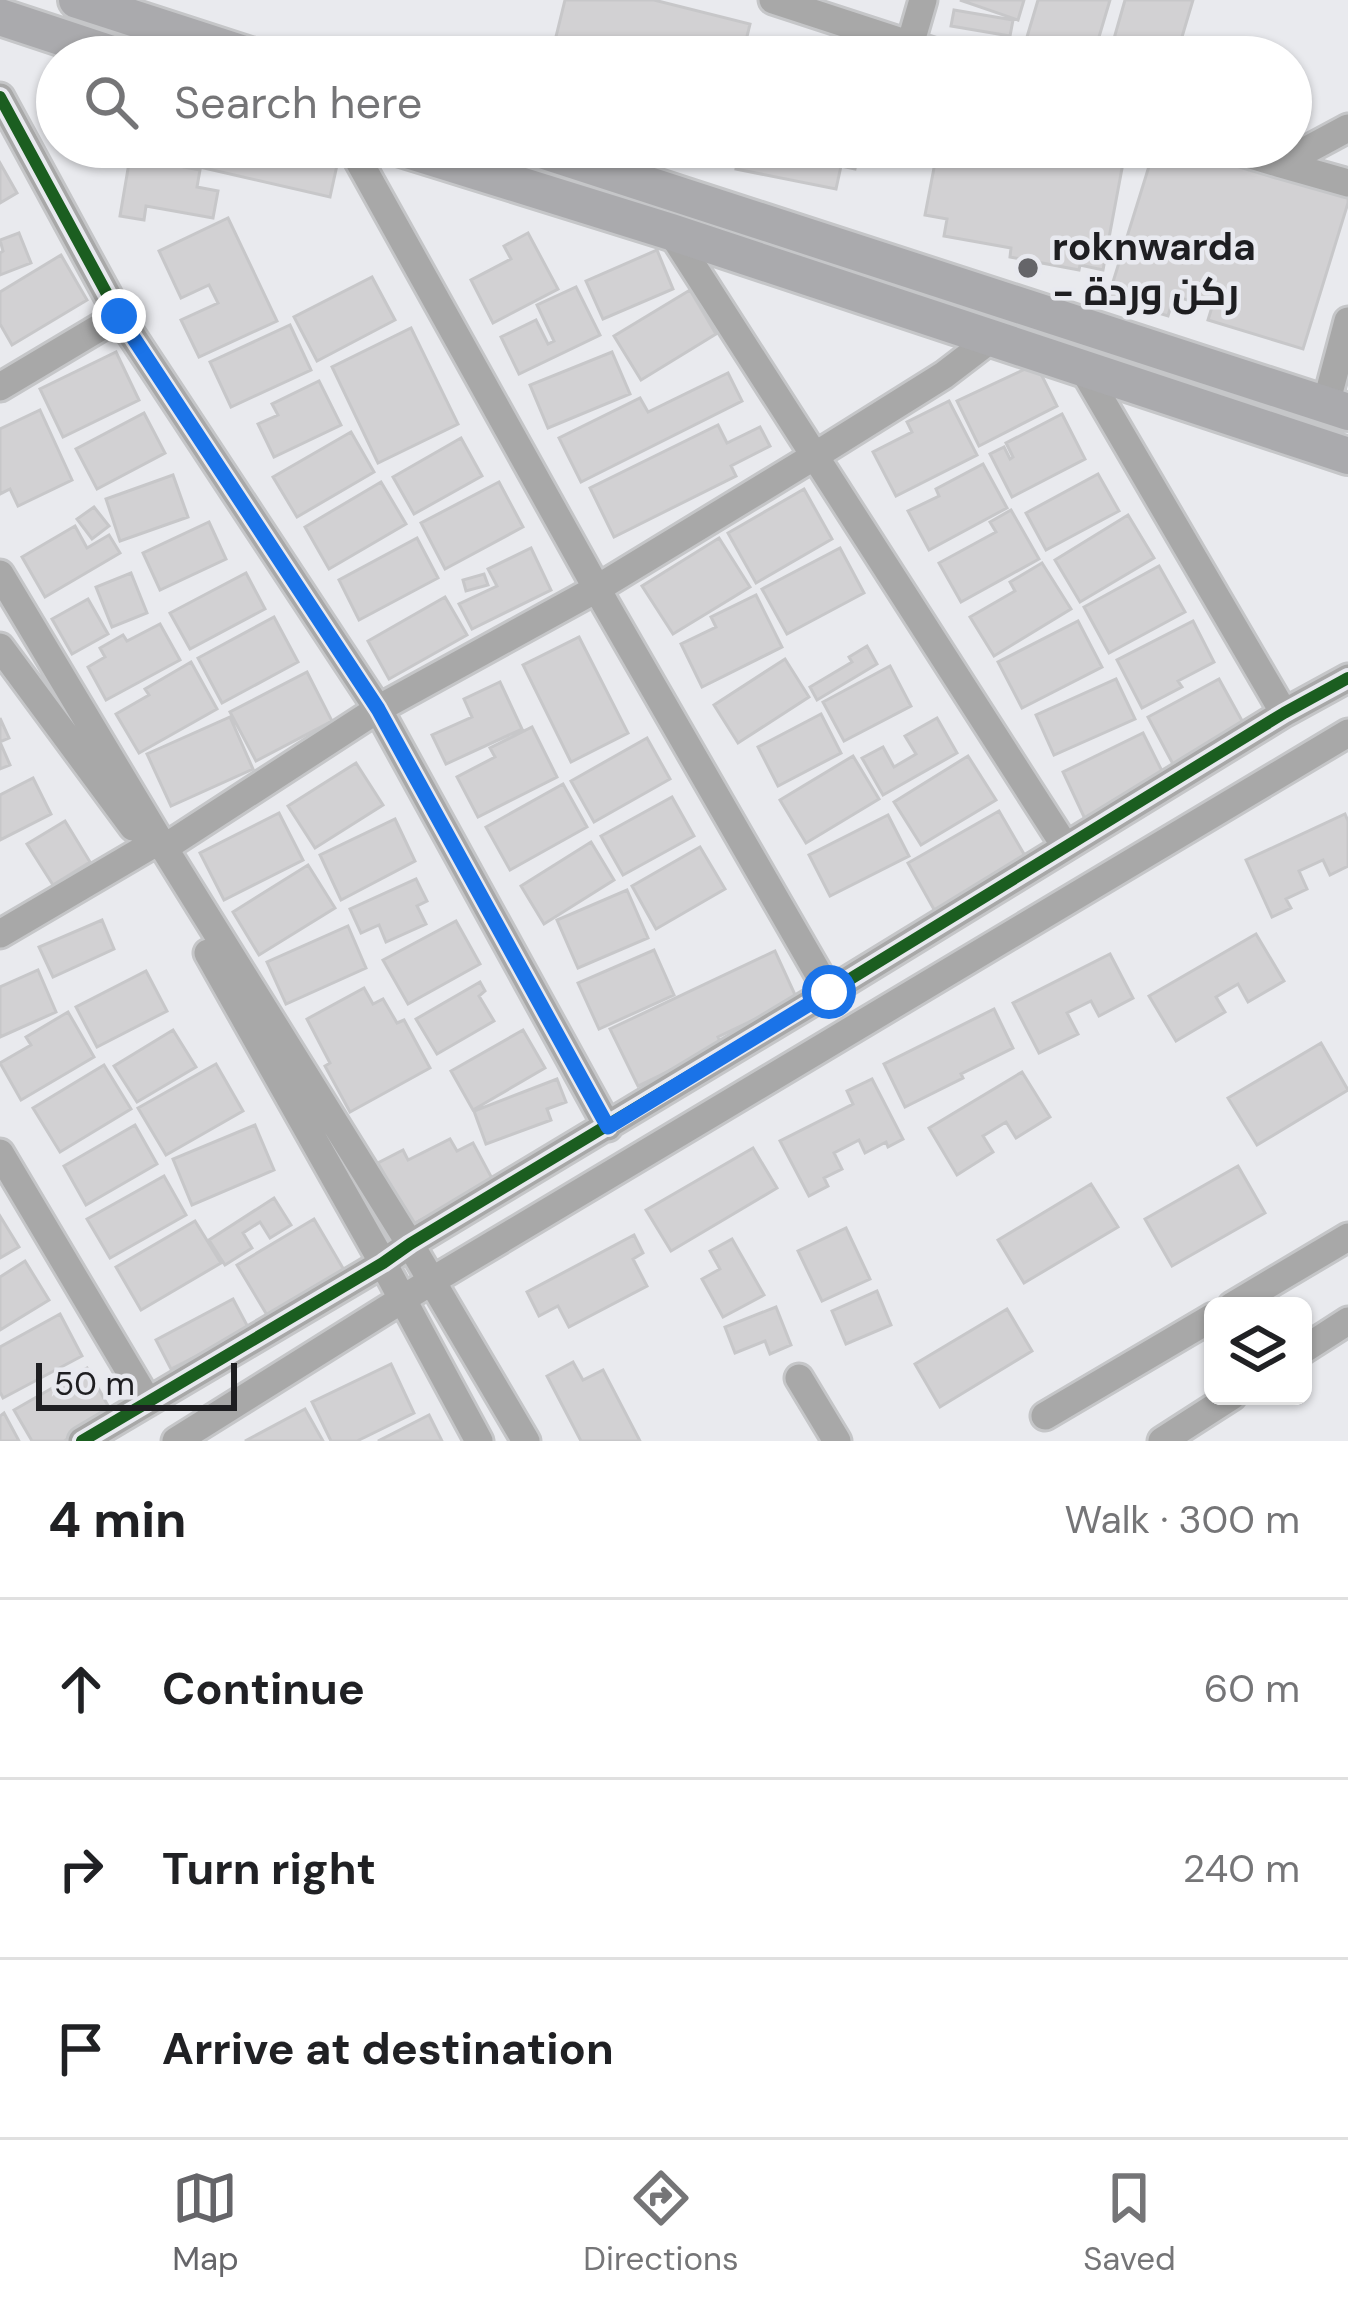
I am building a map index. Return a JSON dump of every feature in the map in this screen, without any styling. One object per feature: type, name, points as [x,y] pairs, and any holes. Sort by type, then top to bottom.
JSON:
[{"type":"main road","points":[[77,0],[188,36]]},
{"type":"main road","points":[[0,17],[57,36]]},
{"type":"main road","points":[[465,168],[1348,456]]},
{"type":"main road","points":[[597,168],[1337,408]]},
{"type":"street","points":[[773,0],[885,36]]},
{"type":"street","points":[[912,36],[923,0]]},
{"type":"street","points":[[0,97],[36,163]]},
{"type":"street","points":[[1312,147],[1348,128]]},
{"type":"street","points":[[39,168],[119,316],[378,709],[608,1127]]},
{"type":"street","points":[[363,168],[829,992]]},
{"type":"street","points":[[1296,168],[1348,182]]},
{"type":"street","points":[[671,232],[1065,846]]},
{"type":"street","points":[[0,387],[119,316]]},
{"type":"street","points":[[1337,408],[1348,321]]},
{"type":"street","points":[[0,934],[156,848],[378,709],[598,588],[944,375],[991,339]]},
{"type":"street","points":[[1082,369],[1284,713]]},
{"type":"street","points":[[0,574],[156,848],[479,1441]]},
{"type":"street","points":[[0,647],[156,848],[410,1244],[526,1441]]},
{"type":"street","points":[[82,1441],[1348,678]]},
{"type":"street","points":[[177,1441],[430,1282],[1348,733]]},
{"type":"street","points":[[0,1153],[148,1402]]},
{"type":"street","points":[[1254,1297],[1348,1237]]},
{"type":"street","points":[[1045,1415],[1204,1322]]},
{"type":"street","points":[[1312,1344],[1348,1322]]},
{"type":"street","points":[[799,1378],[837,1441]]},
{"type":"street","points":[[1162,1441],[1218,1405]]},
{"type":"building","points":[[565,0],[654,0],[750,24],[747,36],[556,36]]},
{"type":"building","points":[[960,0],[1024,0],[1018,20]]},
{"type":"building","points":[[1038,0],[1110,0],[1099,36],[1027,36]]},
{"type":"building","points":[[1125,0],[1193,0],[1182,36],[1115,36]]},
{"type":"building","points":[[954,10],[1013,20],[1010,36],[951,26]]},
{"type":"building","points":[[0,163],[17,193],[0,203]]},
{"type":"building","points":[[128,168],[200,170],[197,187],[218,191],[213,218],[146,206],[144,220],[120,216]]},
{"type":"building","points":[[204,168],[336,168],[330,197]]},
{"type":"building","points":[[736,168],[841,168],[836,189]]},
{"type":"building","points":[[934,168],[1122,168],[1103,270],[1010,257],[1011,248],[944,236],[947,219],[925,215]]},
{"type":"building","points":[[1148,168],[1268,168],[1348,195],[1303,349],[1208,320],[1212,307],[1174,296],[1168,316],[1108,298]]},
{"type":"building","points":[[228,218],[277,321],[199,357],[181,320],[218,303],[209,285],[181,298],[159,251]]},
{"type":"building","points":[[19,233],[31,263],[0,275],[0,240]]},
{"type":"building","points":[[528,233],[558,289],[493,323],[471,280],[511,259],[504,246]]},
{"type":"building","points":[[657,250],[673,289],[603,319],[586,281]]},
{"type":"building","points":[[61,255],[87,300],[12,345],[0,324],[0,292]]},
{"type":"building","points":[[372,277],[395,320],[317,361],[294,317]]},
{"type":"building","points":[[576,287],[600,335],[519,374],[501,337],[536,320],[548,344],[554,341],[537,305]]},
{"type":"building","points":[[690,290],[716,334],[641,380],[614,336]]},
{"type":"building","points":[[290,325],[311,370],[231,407],[210,362]]},
{"type":"building","points":[[411,328],[458,424],[378,463],[332,367]]},
{"type":"building","points":[[116,352],[139,400],[63,437],[40,389]]},
{"type":"building","points":[[612,352],[630,394],[548,428],[530,385]]},
{"type":"building","points":[[1036,364],[1057,406],[979,446],[957,401]]},
{"type":"building","points":[[728,373],[742,401],[581,482],[559,438],[640,398],[648,412]]},
{"type":"building","points":[[319,381],[341,425],[274,457],[258,424],[278,415],[272,404]]},
{"type":"building","points":[[949,401],[977,455],[896,496],[873,452],[912,432],[907,422]]},
{"type":"building","points":[[40,410],[72,480],[18,506],[10,489],[0,494],[0,429]]},
{"type":"building","points":[[144,413],[165,453],[97,489],[76,449]]},
{"type":"building","points":[[1062,414],[1085,459],[1012,497],[990,454],[1004,447],[1010,459],[1006,443]]},
{"type":"building","points":[[718,425],[727,443],[760,427],[770,446],[731,466],[736,476],[614,537],[590,488]]},
{"type":"building","points":[[351,432],[374,472],[297,517],[273,477]]},
{"type":"building","points":[[461,438],[482,476],[414,514],[393,477]]},
{"type":"building","points":[[983,464],[1007,508],[929,550],[908,511],[939,496],[936,489]]},
{"type":"building","points":[[1098,474],[1119,511],[1046,550],[1026,513]]},
{"type":"building","points":[[173,475],[188,517],[120,541],[106,499]]},
{"type":"building","points":[[381,482],[406,524],[329,569],[305,527]]},
{"type":"building","points":[[499,482],[523,527],[445,569],[421,523]]},
{"type":"building","points":[[804,489],[832,539],[756,583],[728,533]]},
{"type":"building","points":[[94,507],[109,526],[92,539],[77,519]]},
{"type":"building","points":[[1011,510],[1039,559],[961,602],[939,563],[996,532],[990,522]]},
{"type":"building","points":[[1128,515],[1154,558],[1080,602],[1055,560]]},
{"type":"building","points":[[209,522],[226,559],[160,590],[143,553]]},
{"type":"building","points":[[75,526],[87,548],[109,535],[120,553],[45,597],[22,557]]},
{"type":"building","points":[[417,538],[438,578],[359,620],[339,580]]},
{"type":"building","points":[[719,538],[750,587],[673,634],[642,586]]},
{"type":"building","points":[[531,548],[551,590],[472,629],[459,604],[497,586],[488,569]]},
{"type":"building","points":[[840,548],[864,593],[787,634],[762,589]]},
{"type":"building","points":[[1042,563],[1071,609],[994,656],[970,617],[1015,591],[1010,582]]},
{"type":"building","points":[[1159,566],[1185,612],[1109,653],[1084,607]]},
{"type":"building","points":[[131,573],[147,613],[112,627],[96,587]]},
{"type":"building","points":[[246,573],[265,609],[190,649],[170,613]]},
{"type":"building","points":[[484,574],[488,585],[466,591],[463,580]]},
{"type":"building","points":[[756,595],[782,647],[702,687],[681,644],[716,627],[711,617]]},
{"type":"building","points":[[445,597],[467,635],[389,679],[368,641]]},
{"type":"building","points":[[88,599],[108,634],[72,654],[52,619]]},
{"type":"building","points":[[274,617],[298,662],[222,703],[198,658]]},
{"type":"building","points":[[1078,621],[1102,667],[1022,708],[998,662]]},
{"type":"building","points":[[1193,621],[1214,662],[1178,681],[1182,687],[1142,708],[1117,660]]},
{"type":"building","points":[[160,624],[180,660],[106,700],[88,667],[105,657],[100,648]]},
{"type":"building","points":[[579,637],[628,733],[571,762],[523,665]]},
{"type":"building","points":[[867,646],[877,664],[817,700],[810,687],[852,662],[849,657]]},
{"type":"building","points":[[785,659],[809,697],[738,743],[714,705]]},
{"type":"building","points":[[191,662],[217,709],[139,753],[116,714],[149,695],[145,689]]},
{"type":"building","points":[[890,666],[911,706],[844,741],[823,702]]},
{"type":"building","points":[[307,672],[332,721],[256,761],[230,712]]},
{"type":"building","points":[[1116,679],[1135,719],[1054,755],[1036,715]]},
{"type":"building","points":[[1219,679],[1246,728],[1174,766],[1148,717]]},
{"type":"building","points":[[500,682],[522,729],[446,764],[432,735],[472,717],[464,699]]},
{"type":"building","points":[[821,714],[841,753],[778,786],[758,747]]},
{"type":"building","points":[[230,717],[253,769],[171,806],[147,754]]},
{"type":"building","points":[[0,718],[9,738],[0,742]]},
{"type":"building","points":[[937,718],[957,753],[883,795],[862,758],[883,747],[894,767],[916,754],[905,736]]},
{"type":"building","points":[[532,727],[557,777],[478,817],[457,777],[495,757],[490,748]]},
{"type":"building","points":[[1143,733],[1166,779],[1085,819],[1063,772]]},
{"type":"building","points":[[647,738],[670,779],[594,822],[571,781]]},
{"type":"building","points":[[0,742],[10,765],[0,769]]},
{"type":"building","points":[[853,756],[879,799],[806,843],[780,800]]},
{"type":"building","points":[[968,756],[996,800],[921,845],[894,802]]},
{"type":"building","points":[[356,763],[383,805],[315,848],[288,806]]},
{"type":"building","points":[[33,778],[51,814],[0,840],[0,795]]},
{"type":"building","points":[[563,784],[587,827],[510,870],[486,827]]},
{"type":"building","points":[[672,797],[694,836],[623,875],[601,836]]},
{"type":"building","points":[[999,811],[1028,861],[936,913],[908,863]]},
{"type":"building","points":[[279,813],[303,860],[224,900],[200,853]]},
{"type":"building","points":[[1345,814],[1348,866],[1330,875],[1323,860],[1299,871],[1307,889],[1286,899],[1291,908],[1272,917],[1246,860]]},
{"type":"building","points":[[888,815],[909,856],[830,896],[809,855]]},
{"type":"building","points":[[395,819],[415,861],[341,900],[320,855]]},
{"type":"building","points":[[65,821],[90,862],[53,885],[27,844]]},
{"type":"building","points":[[591,842],[614,880],[544,924],[521,886]]},
{"type":"building","points":[[700,847],[725,889],[656,929],[632,886]]},
{"type":"building","points":[[308,865],[335,908],[259,955],[233,912]]},
{"type":"building","points":[[416,879],[427,901],[417,906],[426,924],[386,942],[379,925],[361,933],[350,909]]},
{"type":"building","points":[[627,890],[648,938],[578,968],[557,920]]},
{"type":"building","points":[[102,920],[114,949],[53,977],[39,947]]},
{"type":"building","points":[[456,921],[480,964],[408,1004],[383,960]]},
{"type":"building","points":[[348,926],[366,968],[286,1004],[267,962]]},
{"type":"building","points":[[1256,934],[1284,981],[1248,1002],[1238,984],[1216,997],[1225,1012],[1176,1041],[1149,996]]},
{"type":"building","points":[[654,950],[674,995],[599,1029],[578,983]]},
{"type":"building","points":[[775,951],[797,999],[718,1037],[722,1045],[638,1086],[610,1029]]},
{"type":"building","points":[[1110,954],[1133,998],[1099,1016],[1091,1001],[1067,1013],[1078,1034],[1039,1053],[1013,1003]]},
{"type":"building","points":[[38,970],[56,1012],[0,1037],[0,987]]},
{"type":"building","points":[[146,971],[167,1011],[97,1047],[76,1007]]},
{"type":"building","points":[[480,982],[485,991],[479,996],[494,1021],[437,1054],[416,1019]]},
{"type":"building","points":[[364,988],[373,1004],[383,999],[397,1023],[404,1020],[430,1068],[350,1112],[307,1019]]},
{"type":"building","points":[[994,1009],[1013,1048],[905,1107],[884,1064]]},
{"type":"building","points":[[68,1012],[94,1057],[21,1100],[0,1063],[31,1045],[26,1037]]},
{"type":"building","points":[[173,1030],[196,1067],[137,1102],[114,1066]]},
{"type":"building","points":[[523,1030],[545,1068],[473,1110],[451,1071]]},
{"type":"building","points":[[1321,1043],[1348,1090],[1257,1145],[1228,1098]]},
{"type":"building","points":[[216,1064],[243,1111],[166,1155],[138,1108]]},
{"type":"building","points":[[104,1065],[131,1109],[60,1152],[33,1108]]},
{"type":"building","points":[[1022,1072],[1050,1117],[1016,1138],[1006,1122],[983,1136],[993,1152],[957,1175],[929,1128]]},
{"type":"building","points":[[557,1079],[566,1102],[547,1109],[551,1120],[486,1144],[474,1111]]},
{"type":"building","points":[[872,1079],[903,1139],[865,1153],[859,1140],[834,1153],[842,1169],[824,1178],[828,1186],[809,1196],[780,1141],[853,1104],[847,1091]]},
{"type":"building","points":[[135,1125],[157,1164],[86,1205],[64,1166]]},
{"type":"building","points":[[255,1125],[274,1170],[192,1205],[173,1159]]},
{"type":"building","points":[[450,1139],[457,1151],[473,1143],[494,1182],[411,1225],[378,1163],[403,1150],[408,1160]]},
{"type":"building","points":[[753,1148],[777,1188],[671,1251],[646,1210]]},
{"type":"building","points":[[1238,1166],[1265,1213],[1172,1266],[1145,1219]]},
{"type":"building","points":[[164,1176],[186,1215],[110,1258],[87,1219]]},
{"type":"building","points":[[1091,1184],[1118,1227],[1024,1283],[998,1240]]},
{"type":"building","points":[[274,1198],[291,1225],[270,1238],[260,1222],[243,1233],[252,1248],[225,1265],[209,1240]]},
{"type":"building","points":[[0,1216],[19,1247],[0,1258]]},
{"type":"building","points":[[314,1219],[344,1270],[267,1315],[237,1265]]},
{"type":"building","points":[[195,1221],[221,1263],[141,1310],[116,1267]]},
{"type":"building","points":[[846,1228],[870,1279],[822,1301],[798,1251]]},
{"type":"building","points":[[634,1235],[643,1253],[633,1259],[647,1286],[569,1327],[558,1306],[539,1316],[527,1292]]},
{"type":"building","points":[[732,1239],[764,1295],[723,1317],[702,1279],[720,1269],[710,1251]]},
{"type":"building","points":[[25,1261],[49,1300],[0,1330],[0,1277]]},
{"type":"building","points":[[877,1291],[891,1325],[846,1344],[832,1311]]},
{"type":"building","points":[[233,1299],[249,1329],[171,1369],[156,1340]]},
{"type":"building","points":[[776,1307],[791,1345],[770,1354],[765,1341],[735,1353],[725,1327]]},
{"type":"building","points":[[1007,1309],[1032,1351],[940,1407],[915,1364]]},
{"type":"building","points":[[60,1314],[82,1356],[3,1398],[0,1347]]},
{"type":"building","points":[[573,1362],[583,1380],[603,1370],[640,1441],[581,1441],[547,1376]]},
{"type":"building","points":[[391,1364],[414,1413],[357,1441],[331,1441],[312,1402]]},
{"type":"building","points":[[87,1368],[112,1413],[64,1441],[32,1441],[14,1410]]},
{"type":"building","points":[[305,1409],[323,1441],[245,1441]]},
{"type":"building","points":[[4,1413],[19,1441],[0,1441]]},
{"type":"building","points":[[429,1415],[442,1441],[378,1441]]},
{"type":"cycle path","points":[[0,97],[36,163]]},
{"type":"cycle path","points":[[39,168],[119,316],[378,709],[608,1127]]},
{"type":"cycle path","points":[[82,1441],[1348,678]]},
{"type":"place","name":"roknwarda - ركن وردة","points":[[1028,268]]},
{"type":"route","points":[[119,316],[378,709],[608,1127],[829,992]]}]
